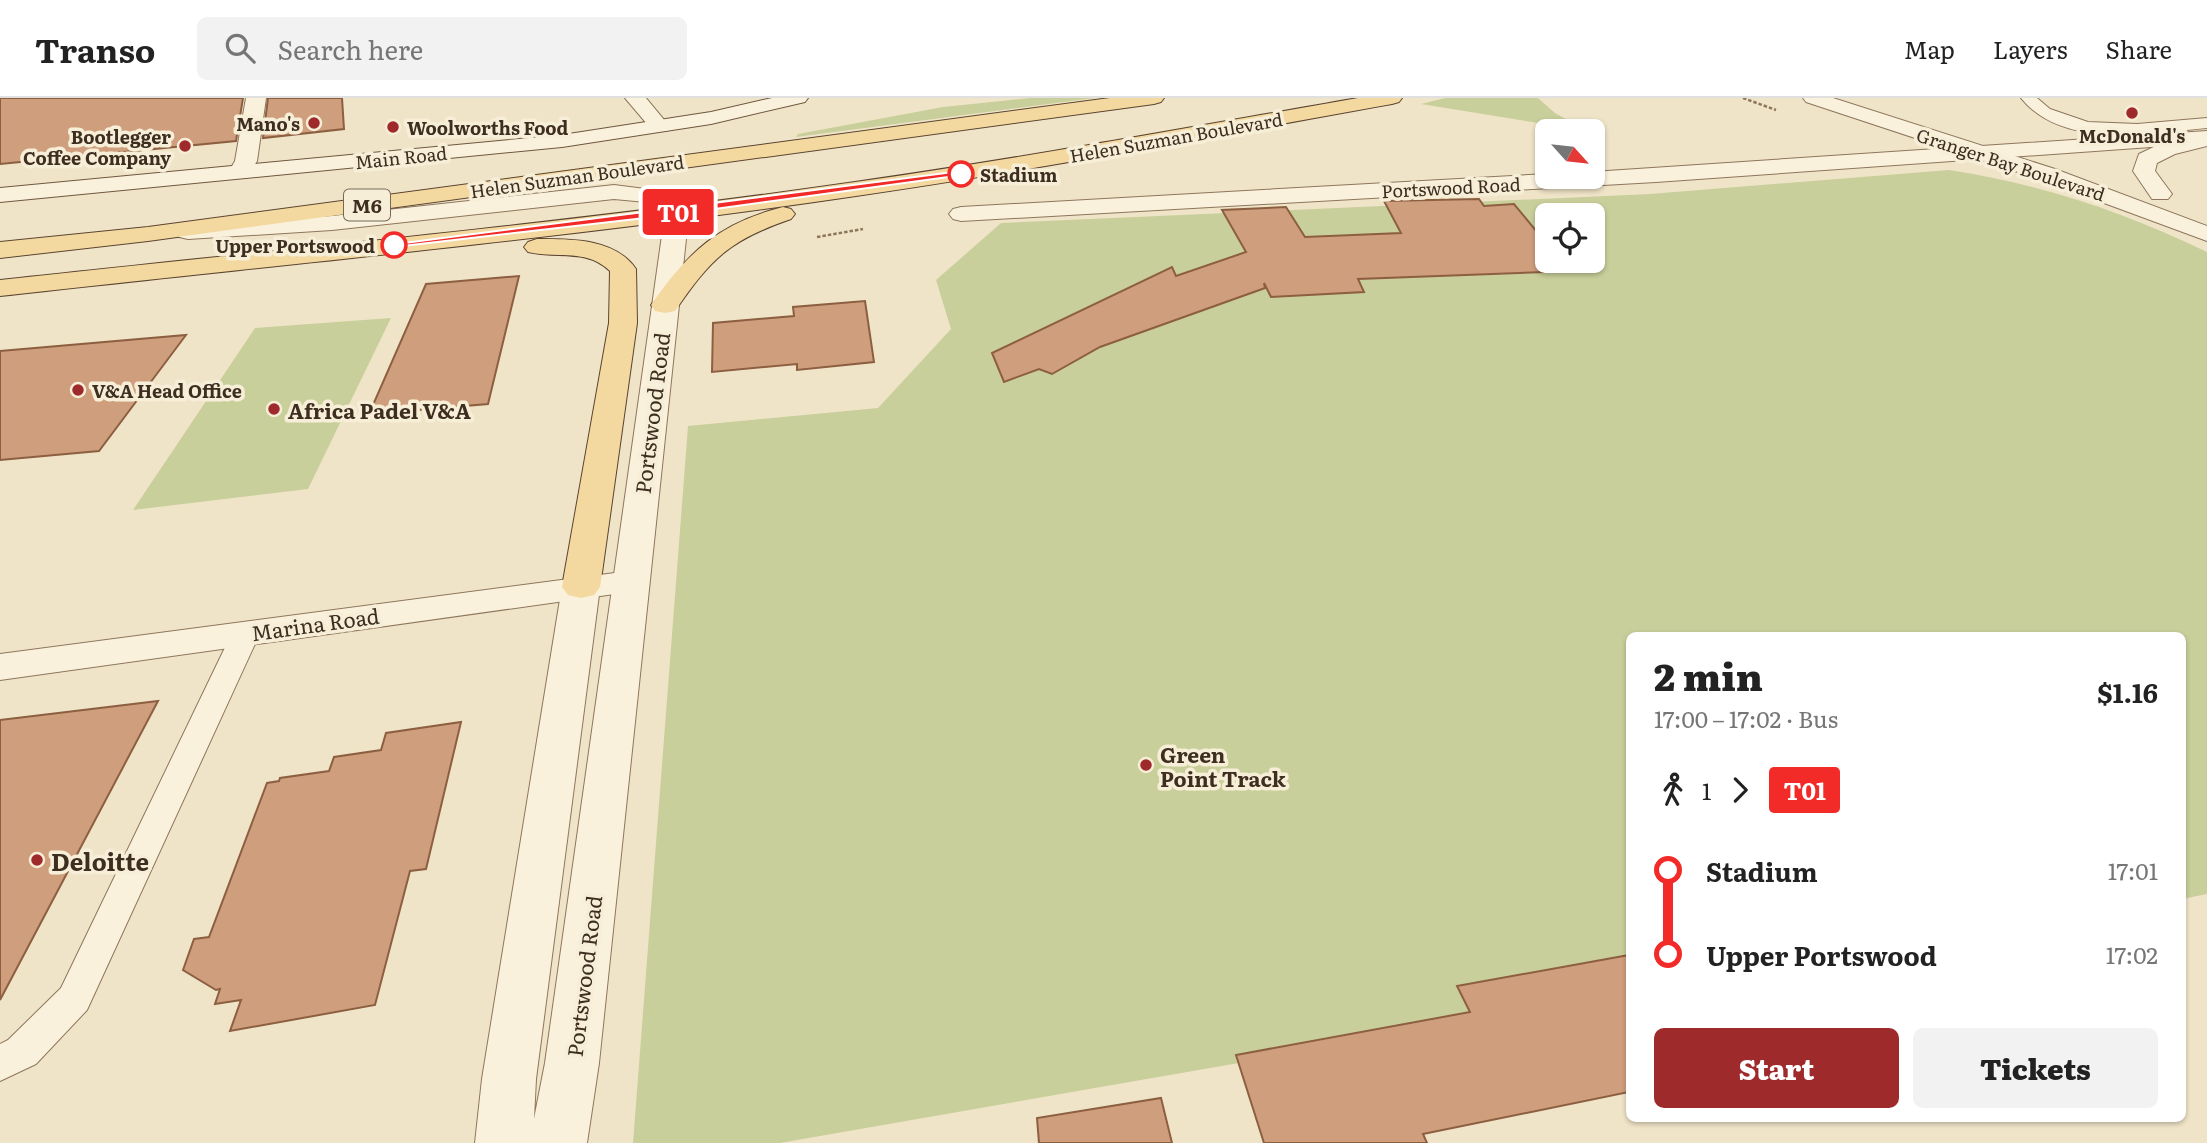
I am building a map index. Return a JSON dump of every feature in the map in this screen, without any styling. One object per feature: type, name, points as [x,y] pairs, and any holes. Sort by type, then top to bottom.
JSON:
[{"type":"main road","name":"Helen Suzman Boulevard","points":[[0,250],[148,234],[1154,98]]},
{"type":"main road","name":"Helen Suzman Boulevard","points":[[0,288],[671,213],[986,170],[1392,98]]},
{"type":"main road","points":[[665,305],[685,273],[701,255],[732,233],[779,215],[818,205],[894,192],[986,170]]},
{"type":"main road","points":[[129,274],[208,275],[534,247],[581,248],[617,262],[624,270],[623,323],[581,587]]},
{"type":"street","points":[[243,167],[256,98]]},
{"type":"street","points":[[635,98],[656,122]]},
{"type":"street","name":"Main Road","points":[[656,122],[750,98]]},
{"type":"street","name":"Main Road","points":[[0,183],[243,167],[562,141],[798,98]]},
{"type":"street","name":"Granger Bay Boulevard","points":[[1813,98],[2099,193],[2207,234]]},
{"type":"street","name":"Granger Bay Boulevard","points":[[1875,98],[2036,149],[2207,211]]},
{"type":"street","points":[[2160,194],[2144,171],[2147,159],[2168,149],[2207,139]]},
{"type":"street","name":"Portswood Road","points":[[961,214],[1498,184],[2207,139]]},
{"type":"street","name":"Main Road","points":[[0,195],[243,167]]},
{"type":"street","points":[[148,234],[332,223],[614,192],[648,194],[671,213]]},
{"type":"street","name":"Portswood Road","points":[[558,1143],[572,1063],[630,582],[677,228],[671,213]]},
{"type":"street","name":"Marina Road","points":[[0,667],[630,582]]},
{"type":"street","points":[[504,1143],[509,1080],[581,587]]},
{"type":"lane","points":[[2028,98],[2047,116],[2085,126],[2133,129],[2207,123]]},
{"type":"lane","points":[[0,1063],[22,1052],[74,999],[246,633]]},
{"type":"path","points":[[813,237],[866,229]]},
{"type":"green space","points":[[1030,98],[1095,98],[796,137],[798,134],[943,107]]},
{"type":"green space","points":[[1445,98],[1538,98],[1566,119],[1535,119],[1535,123],[1421,104]]},
{"type":"green space","name":"Green Point Track","points":[[1949,170],[2016,183],[2081,201],[2145,224],[2207,252],[2207,894],[2186,898],[2186,632],[1626,632],[1626,996],[780,1143],[633,1143],[688,426],[878,408],[951,329],[936,280],[1001,223],[1650,194]]},
{"type":"green space","name":"Africa Padel V&A","points":[[391,318],[308,489],[133,510],[255,328]]},
{"type":"building","points":[[0,98],[243,98],[236,141],[0,164]]},
{"type":"building","points":[[268,98],[342,98],[344,129],[263,138]]},
{"type":"building","points":[[1479,199],[1484,206],[1514,204],[1535,229],[1535,272],[1358,279],[1364,292],[1271,297],[1264,283],[1265,288],[1100,347],[1052,374],[1039,369],[1004,382],[992,353],[1172,267],[1176,276],[1246,252],[1222,210],[1286,207],[1305,237],[1401,233],[1384,201]]},
{"type":"building","points":[[519,276],[488,404],[369,414],[426,284]]},
{"type":"building","points":[[865,301],[874,362],[797,370],[797,364],[712,372],[713,323],[794,316],[793,307]]},
{"type":"building","name":"V&A Head Office","points":[[186,335],[99,451],[0,460],[0,351]]},
{"type":"building","name":"Deloitte","points":[[158,701],[0,1000],[0,720]]},
{"type":"building","points":[[461,722],[426,869],[410,871],[375,1005],[230,1031],[241,1000],[215,1004],[220,989],[216,990],[183,970],[194,939],[209,937],[267,783],[279,781],[280,778],[329,771],[334,757],[381,750],[386,733]]},
{"type":"building","points":[[1626,956],[1626,1093],[1423,1134],[1427,1143],[1264,1143],[1236,1055],[1470,1012],[1457,986]]},
{"type":"building","points":[[1161,1098],[1172,1143],[1039,1143],[1037,1118]]},
{"type":"bus line","name":"T01","points":[[394,245],[671,213],[961,174]]},
{"type":"place","name":"McDonald's","points":[[2132,113]]},
{"type":"place","name":"Mano's","points":[[314,123]]},
{"type":"place","name":"Woolworths Food","points":[[393,127]]},
{"type":"place","name":"Bootlegger Coffee Company","points":[[185,146]]},
{"type":"place","name":"Stadium","points":[[961,174]]},
{"type":"place","name":"Upper Portswood","points":[[394,245]]},
{"type":"place","name":"V&A Head Office","points":[[78,390]]},
{"type":"place","name":"Africa Padel V&A","points":[[274,409]]},
{"type":"place","name":"Green Point Track","points":[[1146,765]]},
{"type":"place","name":"Deloitte","points":[[37,860]]}]
